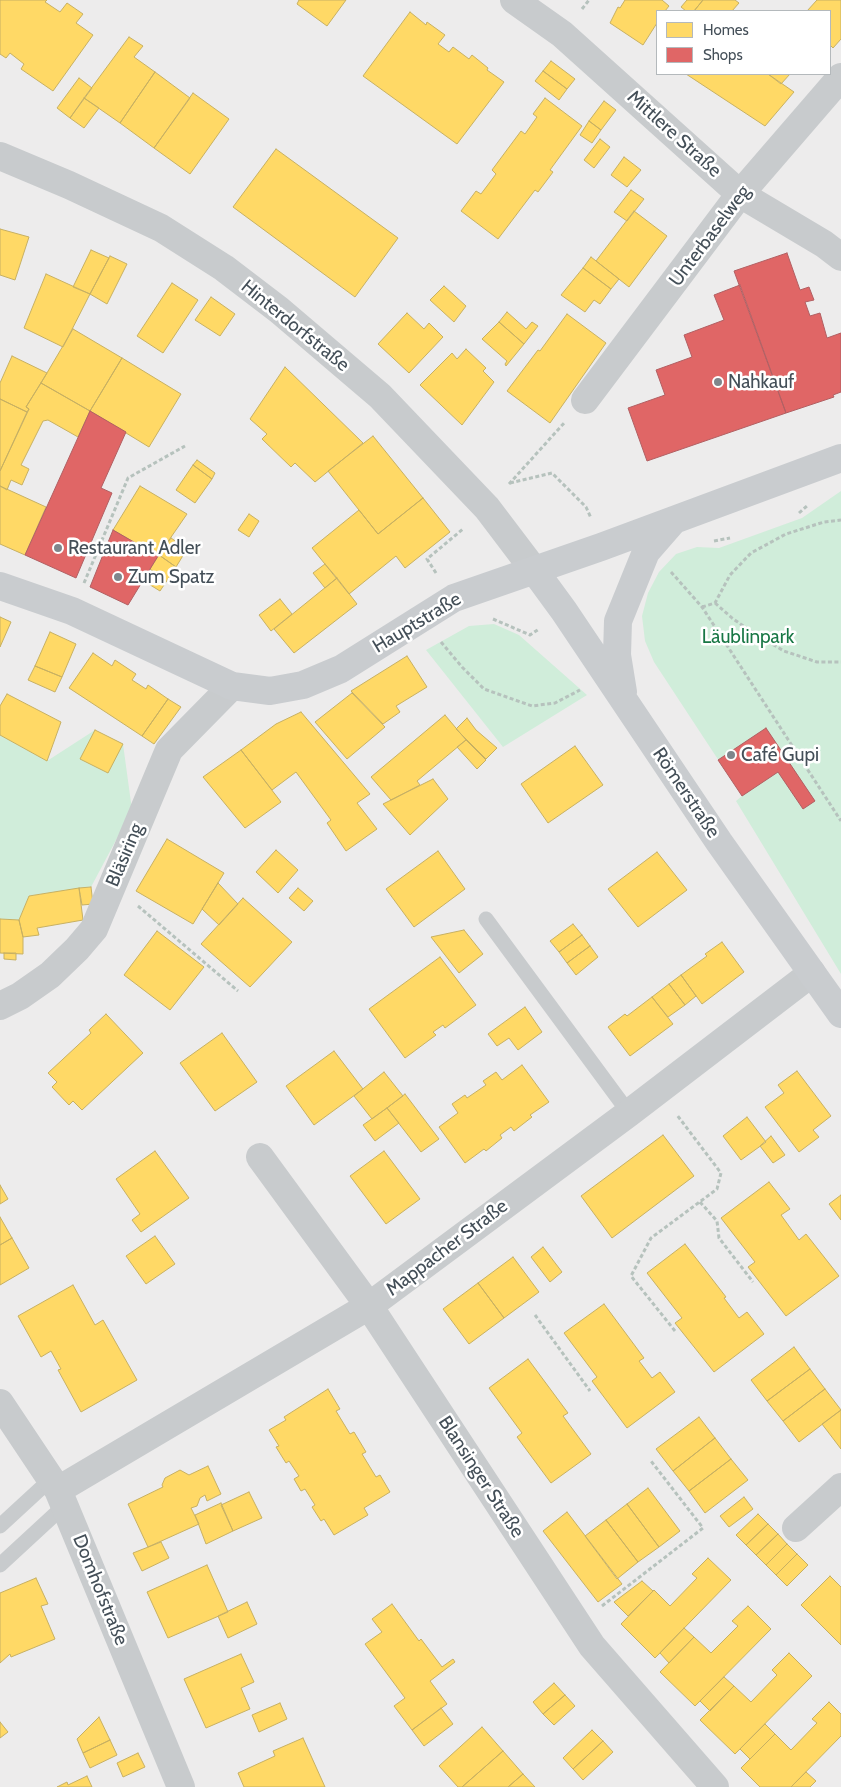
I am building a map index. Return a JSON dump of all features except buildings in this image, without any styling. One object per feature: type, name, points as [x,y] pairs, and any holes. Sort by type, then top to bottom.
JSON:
[{"type":"street","name":"Mittlere Straße","points":[[514,0],[562,34],[740,194],[824,244],[841,257]]},
{"type":"street","name":"Unterbaselweg","points":[[586,400],[740,194],[841,77]]},
{"type":"street","name":"Hinterdorfstraße","points":[[0,156],[69,185],[161,228],[224,268],[279,310],[380,396],[487,508],[534,570]]},
{"type":"street","name":"Hauptstraße","points":[[0,586],[72,611],[232,686],[270,691],[303,685],[341,669],[454,598],[601,547],[841,458]]},
{"type":"street","points":[[624,701],[617,655],[618,621],[646,552],[674,520]]},
{"type":"street","name":"Römerstraße","points":[[534,570],[719,842],[841,1014]]},
{"type":"street","name":"Bläsiring","points":[[0,1006],[20,996],[50,975],[77,949],[94,929],[169,750],[232,686]]},
{"type":"street","name":"Mappacher Straße","points":[[58,1491],[369,1306],[629,1113],[812,973]]},
{"type":"street","name":"Blansinger Straße","points":[[260,1158],[369,1306],[592,1646],[715,1787]]},
{"type":"street","name":"Domhofstraße","points":[[0,1403],[58,1491],[181,1787]]},
{"type":"street","points":[[796,1528],[841,1487]]},
{"type":"lane","points":[[486,919],[629,1113]]},
{"type":"lane","points":[[0,1526],[58,1491]]},
{"type":"lane","points":[[0,1565],[58,1491]]},
{"type":"path","points":[[454,598],[427,559],[487,508],[586,400]]},
{"type":"path","points":[[72,611],[128,478],[185,446]]},
{"type":"path","points":[[510,483],[552,473],[586,507],[601,547]]},
{"type":"path","points":[[702,607],[716,603],[730,575],[751,553],[786,534],[824,522],[841,520]]},
{"type":"path","points":[[665,565],[702,607],[841,821]]},
{"type":"path","points":[[716,603],[732,618],[784,651],[817,662],[841,662]]},
{"type":"path","points":[[439,639],[462,667],[484,689],[532,706],[555,703],[574,695],[605,673]]},
{"type":"path","points":[[113,884],[238,991]]},
{"type":"path","points":[[658,1091],[721,1173],[718,1189],[651,1238],[631,1276],[675,1331]]},
{"type":"path","points":[[700,1202],[717,1220],[719,1238],[753,1282]]},
{"type":"path","points":[[535,1315],[590,1392]]},
{"type":"path","points":[[578,1625],[703,1528],[651,1461]]},
{"type":"green space","name":"Läublinpark","points":[[841,491],[841,974],[736,801],[742,796],[654,662],[645,641],[642,616],[648,593],[659,572],[676,554],[697,547],[719,548],[802,518]]},
{"type":"green space","points":[[494,624],[519,635],[587,695],[503,747],[426,650],[469,626]]},
{"type":"green space","points":[[95,730],[123,744],[132,810],[91,887],[29,896],[19,920],[0,919],[0,735],[47,761]]},
{"type":"place","name":"Nahkauf","points":[[718,382]]},
{"type":"place","name":"Restaurant Adler","points":[[58,548]]},
{"type":"place","name":"Zum Spatz","points":[[118,577]]},
{"type":"place","name":"Café Gupi","points":[[731,755]]}]
